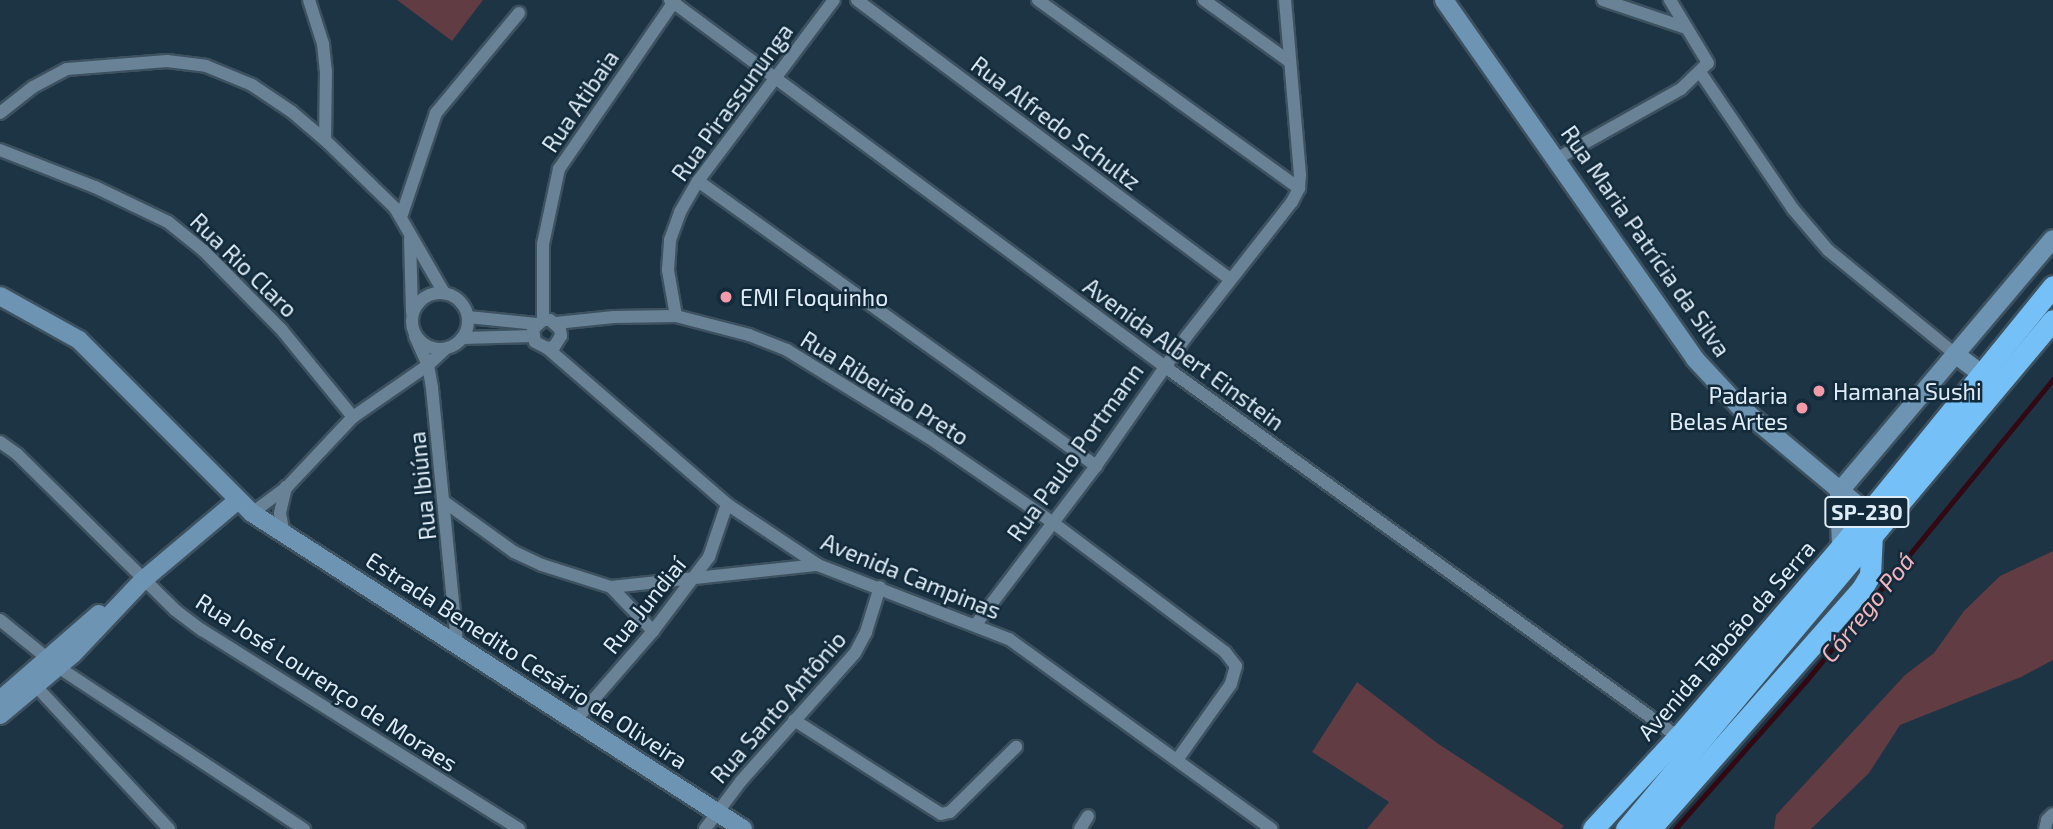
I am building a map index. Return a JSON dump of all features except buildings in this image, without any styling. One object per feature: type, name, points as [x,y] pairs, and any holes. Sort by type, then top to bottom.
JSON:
[{"type":"highway","name":"Avenida Taboão da Serra","points":[[1626,829],[1873,536],[1989,380],[2053,286]]},
{"type":"highway","name":"Avenida Taboão da Serra","points":[[1593,829],[1678,737],[1867,513],[1989,380],[2053,320]]},
{"type":"highway","points":[[1650,829],[1861,590],[1870,575],[1873,536],[1867,513]]},
{"type":"street","points":[[309,0],[323,44],[326,71],[325,140]]},
{"type":"street","name":"Rua Pirassununga","points":[[676,316],[668,270],[670,240],[680,212],[698,181],[834,0]]},
{"type":"street","name":"Rua Alfredo Schultz","points":[[857,0],[1230,279]]},
{"type":"street","points":[[1038,0],[1299,188]]},
{"type":"street","points":[[1204,0],[1289,61]]},
{"type":"street","points":[[1285,0],[1299,188]]},
{"type":"street","name":"Rua Maria Patrícia da Silva","points":[[1444,0],[1558,159],[1695,359],[1731,398],[1867,513]]},
{"type":"street","points":[[1603,0],[1686,28]]},
{"type":"street","points":[[1558,159],[1681,89],[1708,64],[1670,0]]},
{"type":"street","name":"Avenida Albert Einstein","points":[[673,1],[774,79],[1164,366],[1678,737]]},
{"type":"street","name":"Rua Atibaia","points":[[542,326],[543,244],[559,169],[673,1]]},
{"type":"street","points":[[401,217],[436,113],[519,13]]},
{"type":"street","points":[[0,113],[33,87],[67,69],[167,61],[206,66],[252,85],[292,112],[325,140],[401,217],[444,293]]},
{"type":"street","points":[[1700,72],[1793,209],[1828,250],[1989,380]]},
{"type":"street","name":"Rua Rio Claro","points":[[0,150],[95,187],[169,222],[211,258],[281,329],[353,416]]},
{"type":"street","points":[[698,181],[1096,466]]},
{"type":"street","name":"Rua Paulo Portmann","points":[[976,624],[1096,466],[1164,366],[1292,202],[1299,188]]},
{"type":"street","points":[[410,235],[411,325],[415,336],[423,344],[445,349]]},
{"type":"street","points":[[1841,547],[1839,492],[2053,239]]},
{"type":"street","points":[[412,313],[425,297],[444,293],[456,297],[468,317],[462,338]]},
{"type":"street","name":"Estrada Benedito Cesário de Oliveira","points":[[0,296],[79,340],[252,513],[743,829]]},
{"type":"street","name":"Rua Ribeirão Preto","points":[[542,326],[614,317],[676,316],[749,335],[807,361],[928,437],[1052,522],[1225,652],[1236,666],[1231,684],[1177,760]]},
{"type":"street","points":[[468,317],[542,326],[561,336],[559,342],[547,348]]},
{"type":"street","points":[[252,513],[287,487],[353,416],[428,365],[462,338],[542,326]]},
{"type":"street","name":"Avenida Campinas","points":[[542,326],[540,347],[547,348],[727,504],[818,565],[1009,639],[1271,829]]},
{"type":"street","name":"Rua Ibiúna","points":[[415,336],[428,365],[446,503],[457,645]]},
{"type":"street","name":"Rua José Lourenço de Moraes","points":[[0,442],[17,454],[143,580],[202,630],[519,829]]},
{"type":"street","points":[[284,534],[280,513],[287,487]]},
{"type":"street","points":[[0,715],[101,613],[112,610],[143,580],[238,500]]},
{"type":"street","points":[[446,503],[514,552],[542,565],[611,587],[818,565]]},
{"type":"street","name":"Rua Jundiaí","points":[[574,722],[694,579],[716,541],[727,504]]},
{"type":"street","points":[[611,587],[653,631]]},
{"type":"street","name":"Rua Santo Antônio","points":[[705,829],[716,812],[794,720],[862,644],[880,587]]},
{"type":"street","points":[[0,620],[52,663],[304,829]]},
{"type":"street","points":[[0,700],[31,682]]},
{"type":"street","points":[[31,682],[165,827]]},
{"type":"street","points":[[794,720],[934,812],[950,812],[1016,747]]},
{"type":"street","points":[[2045,829],[2047,820],[2053,814]]},
{"type":"street","points":[[1080,829],[1088,817]]},
{"type":"shaded area","points":[[397,0],[483,0],[452,41]]},
{"type":"shaded area","points":[[2053,551],[2053,660],[2021,677],[1900,725],[1869,773],[1811,829],[1774,829],[1776,815],[1905,675],[1934,653],[1964,611],[2000,576]]},
{"type":"shaded area","points":[[1357,682],[1437,743],[1564,826],[1561,829],[1367,829],[1389,802],[1312,752]]},
{"type":"waterway","name":"Córrego Poá","points":[[1675,829],[1806,681],[2053,379]]},
{"type":"place","name":"EMI Floquinho","points":[[726,297]]},
{"type":"place","name":"Hamana Sushi","points":[[1819,391]]},
{"type":"place","name":"Padaria Belas Artes","points":[[1802,408]]}]
